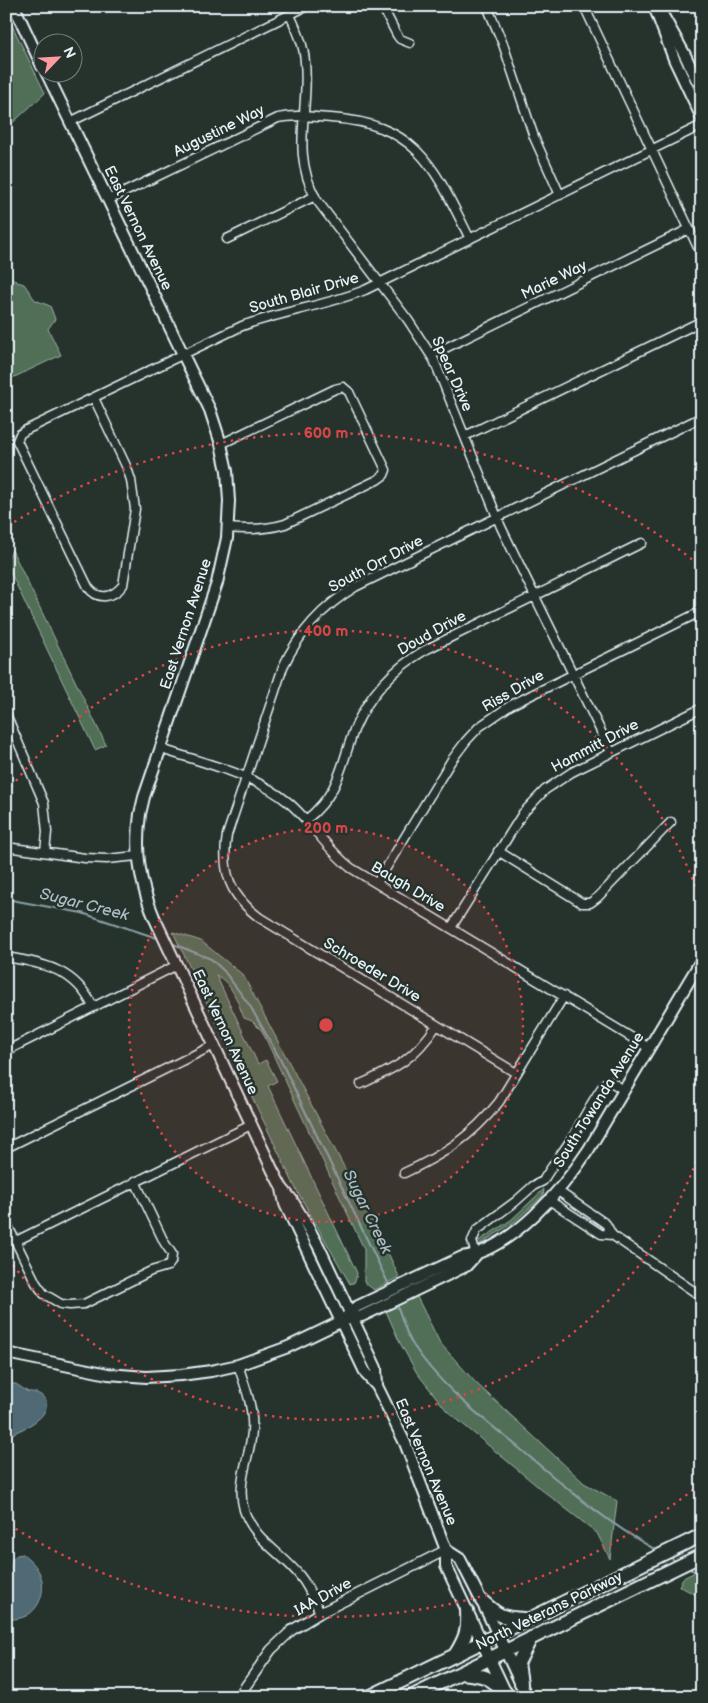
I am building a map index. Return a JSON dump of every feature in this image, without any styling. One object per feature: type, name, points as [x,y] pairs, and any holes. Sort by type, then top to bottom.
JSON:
[{"type":"highway","name":"North Veterans Parkway","points":[[368,1697],[697,1537]]},
{"type":"highway","name":"North Veterans Parkway","points":[[411,1697],[702,1555]]},
{"type":"highway","points":[[482,1601],[499,1616],[527,1620]]},
{"type":"highway","points":[[455,1655],[465,1640],[468,1629],[467,1611]]},
{"type":"highway","points":[[520,1683],[518,1663],[531,1638]]},
{"type":"highway","points":[[460,1673],[487,1677],[493,1680],[507,1695]]},
{"type":"main road","points":[[14,6],[32,45]]},
{"type":"main road","points":[[656,6],[685,55],[702,91]]},
{"type":"main road","points":[[656,6],[674,59],[702,118]]},
{"type":"main road","name":"East Vernon Avenue","points":[[51,82],[210,410],[221,444],[228,481],[228,528],[222,564],[140,814],[137,856],[143,888],[154,916],[251,1125],[282,1188],[304,1220],[348,1317],[366,1374],[377,1386],[405,1443],[446,1550],[446,1566],[507,1695]]},
{"type":"main road","name":"South Towanda Avenue","points":[[6,1354],[108,1374],[146,1377],[181,1376],[238,1365],[288,1347],[348,1317],[356,1307],[382,1301],[462,1257],[476,1255],[494,1245],[521,1226],[554,1195],[581,1162],[702,959]]},
{"type":"main road","name":"East Vernon Avenue","points":[[446,1550],[460,1558],[527,1697]]},
{"type":"street","points":[[70,122],[307,6]]},
{"type":"street","points":[[382,6],[400,39],[410,43]]},
{"type":"street","points":[[487,6],[503,44],[534,138],[560,195]]},
{"type":"street","points":[[584,6],[702,256]]},
{"type":"street","name":"Spear Drive","points":[[290,15],[302,42],[305,62],[302,156],[309,184],[315,196],[420,337],[431,355],[497,518],[611,752]]},
{"type":"street","name":"Augustine Way","points":[[108,200],[273,120],[283,117],[303,116],[358,121],[388,130],[418,150],[439,176],[470,239]]},
{"type":"street","name":"South Blair Drive","points":[[94,398],[132,480],[135,504],[123,585],[113,594],[103,596],[94,594],[88,587],[17,441],[18,437],[26,430],[229,332],[261,319],[335,302],[380,283],[702,125]]},
{"type":"street","points":[[227,239],[315,196]]},
{"type":"street","name":"Marie Way","points":[[431,355],[689,229]]},
{"type":"street","points":[[465,436],[702,321]]},
{"type":"street","points":[[221,444],[340,387],[345,388],[349,392],[384,464],[386,472],[377,480],[285,524],[256,530],[228,528]]},
{"type":"street","name":"South Orr Drive","points":[[227,876],[224,854],[227,835],[245,778],[285,663],[297,640],[316,617],[355,587],[702,417]]},
{"type":"street","name":"Doud Drive","points":[[306,820],[321,807],[331,793],[358,722],[377,691],[409,660],[425,650],[642,543]]},
{"type":"street","name":"Riss Drive","points":[[377,883],[451,761],[472,734],[503,709],[702,611]]},
{"type":"street","name":"Hammitt Drive","points":[[451,928],[523,813],[541,793],[563,777],[702,708]]},
{"type":"street","points":[[6,714],[44,803],[47,832],[45,852]]},
{"type":"street","name":"Baugh Drive","points":[[160,749],[245,778],[267,788],[281,797],[306,820],[326,845],[343,862],[359,874],[377,883],[649,1048]]},
{"type":"street","points":[[498,851],[586,904],[590,904],[671,822]]},
{"type":"street","points":[[6,847],[97,859],[137,856]]},
{"type":"street","name":"Schroeder Drive","points":[[227,876],[237,896],[250,911],[260,918],[516,1073]]},
{"type":"street","points":[[6,957],[43,964],[56,969],[78,985],[93,1008]]},
{"type":"street","points":[[6,1051],[176,964]]},
{"type":"street","points":[[404,1173],[437,1157],[468,1136],[499,1102],[564,996]]},
{"type":"street","points":[[361,1084],[394,1069],[408,1060],[425,1043],[437,1025]]},
{"type":"street","points":[[6,1148],[214,1045]]},
{"type":"street","points":[[476,1255],[472,1241],[477,1230],[514,1203],[533,1186],[543,1182],[549,1169],[573,1136],[596,1094],[605,1083],[611,1082],[624,1090]]},
{"type":"street","points":[[16,1241],[251,1125]]},
{"type":"street","points":[[6,1222],[39,1288],[54,1301],[70,1305],[84,1304],[151,1271],[168,1266],[172,1259],[172,1254],[164,1242],[135,1181]]},
{"type":"street","points":[[543,1182],[554,1195],[601,1234],[612,1235]]},
{"type":"street","points":[[554,1195],[606,1224],[612,1235],[702,1296]]},
{"type":"street","points":[[238,1365],[248,1396],[252,1419],[251,1437],[242,1480],[244,1510],[255,1532],[304,1581],[320,1613]]},
{"type":"street","name":"IAA Drive","points":[[238,1697],[274,1647],[292,1630],[320,1613],[446,1550]]},
{"type":"green space","points":[[6,13],[32,66],[32,82],[40,82],[45,93],[6,129]]},
{"type":"green space","points":[[10,276],[17,282],[24,284],[35,300],[50,306],[55,319],[48,329],[61,355],[6,381],[6,289],[10,288]]},
{"type":"green space","points":[[12,550],[106,745],[95,750],[6,563]]},
{"type":"green space","points":[[173,932],[201,941],[243,975],[381,1237],[399,1277],[374,1290],[364,1282],[364,1249],[262,1031],[252,1021],[244,1018],[237,999],[227,983],[216,975],[258,1064],[266,1060],[277,1081],[268,1086],[357,1273],[355,1282],[350,1284],[296,1189]]},
{"type":"green space","points":[[544,1189],[543,1196],[514,1222],[479,1245],[477,1242],[511,1220]]},
{"type":"green space","points":[[416,1295],[440,1343],[476,1383],[584,1483],[617,1501],[610,1559],[597,1533],[447,1411],[417,1373],[400,1343],[386,1311]]},
{"type":"green space","points":[[702,1569],[702,1598],[679,1586],[683,1578]]},
{"type":"water","points":[[6,1384],[16,1384],[28,1392],[41,1395],[46,1401],[46,1405],[43,1414],[36,1421],[6,1436]]},
{"type":"water","points":[[23,1554],[34,1564],[39,1572],[42,1584],[41,1597],[39,1603],[26,1616],[6,1620],[6,1578],[12,1559],[17,1555]]},
{"type":"waterway","name":"Sugar Creek","points":[[6,899],[82,913],[160,939]]},
{"type":"waterway","name":"Sugar Creek","points":[[171,943],[211,959],[224,971],[250,1006],[279,1057],[390,1287]]},
{"type":"waterway","name":"Sugar Creek","points":[[396,1303],[413,1345],[449,1388],[585,1503],[658,1551]]},
{"type":"waterway","name":"Sugar Creek","points":[[669,1557],[678,1562]]},
{"type":"waterway","name":"Sugar Creek","points":[[688,1568],[702,1575]]}]
